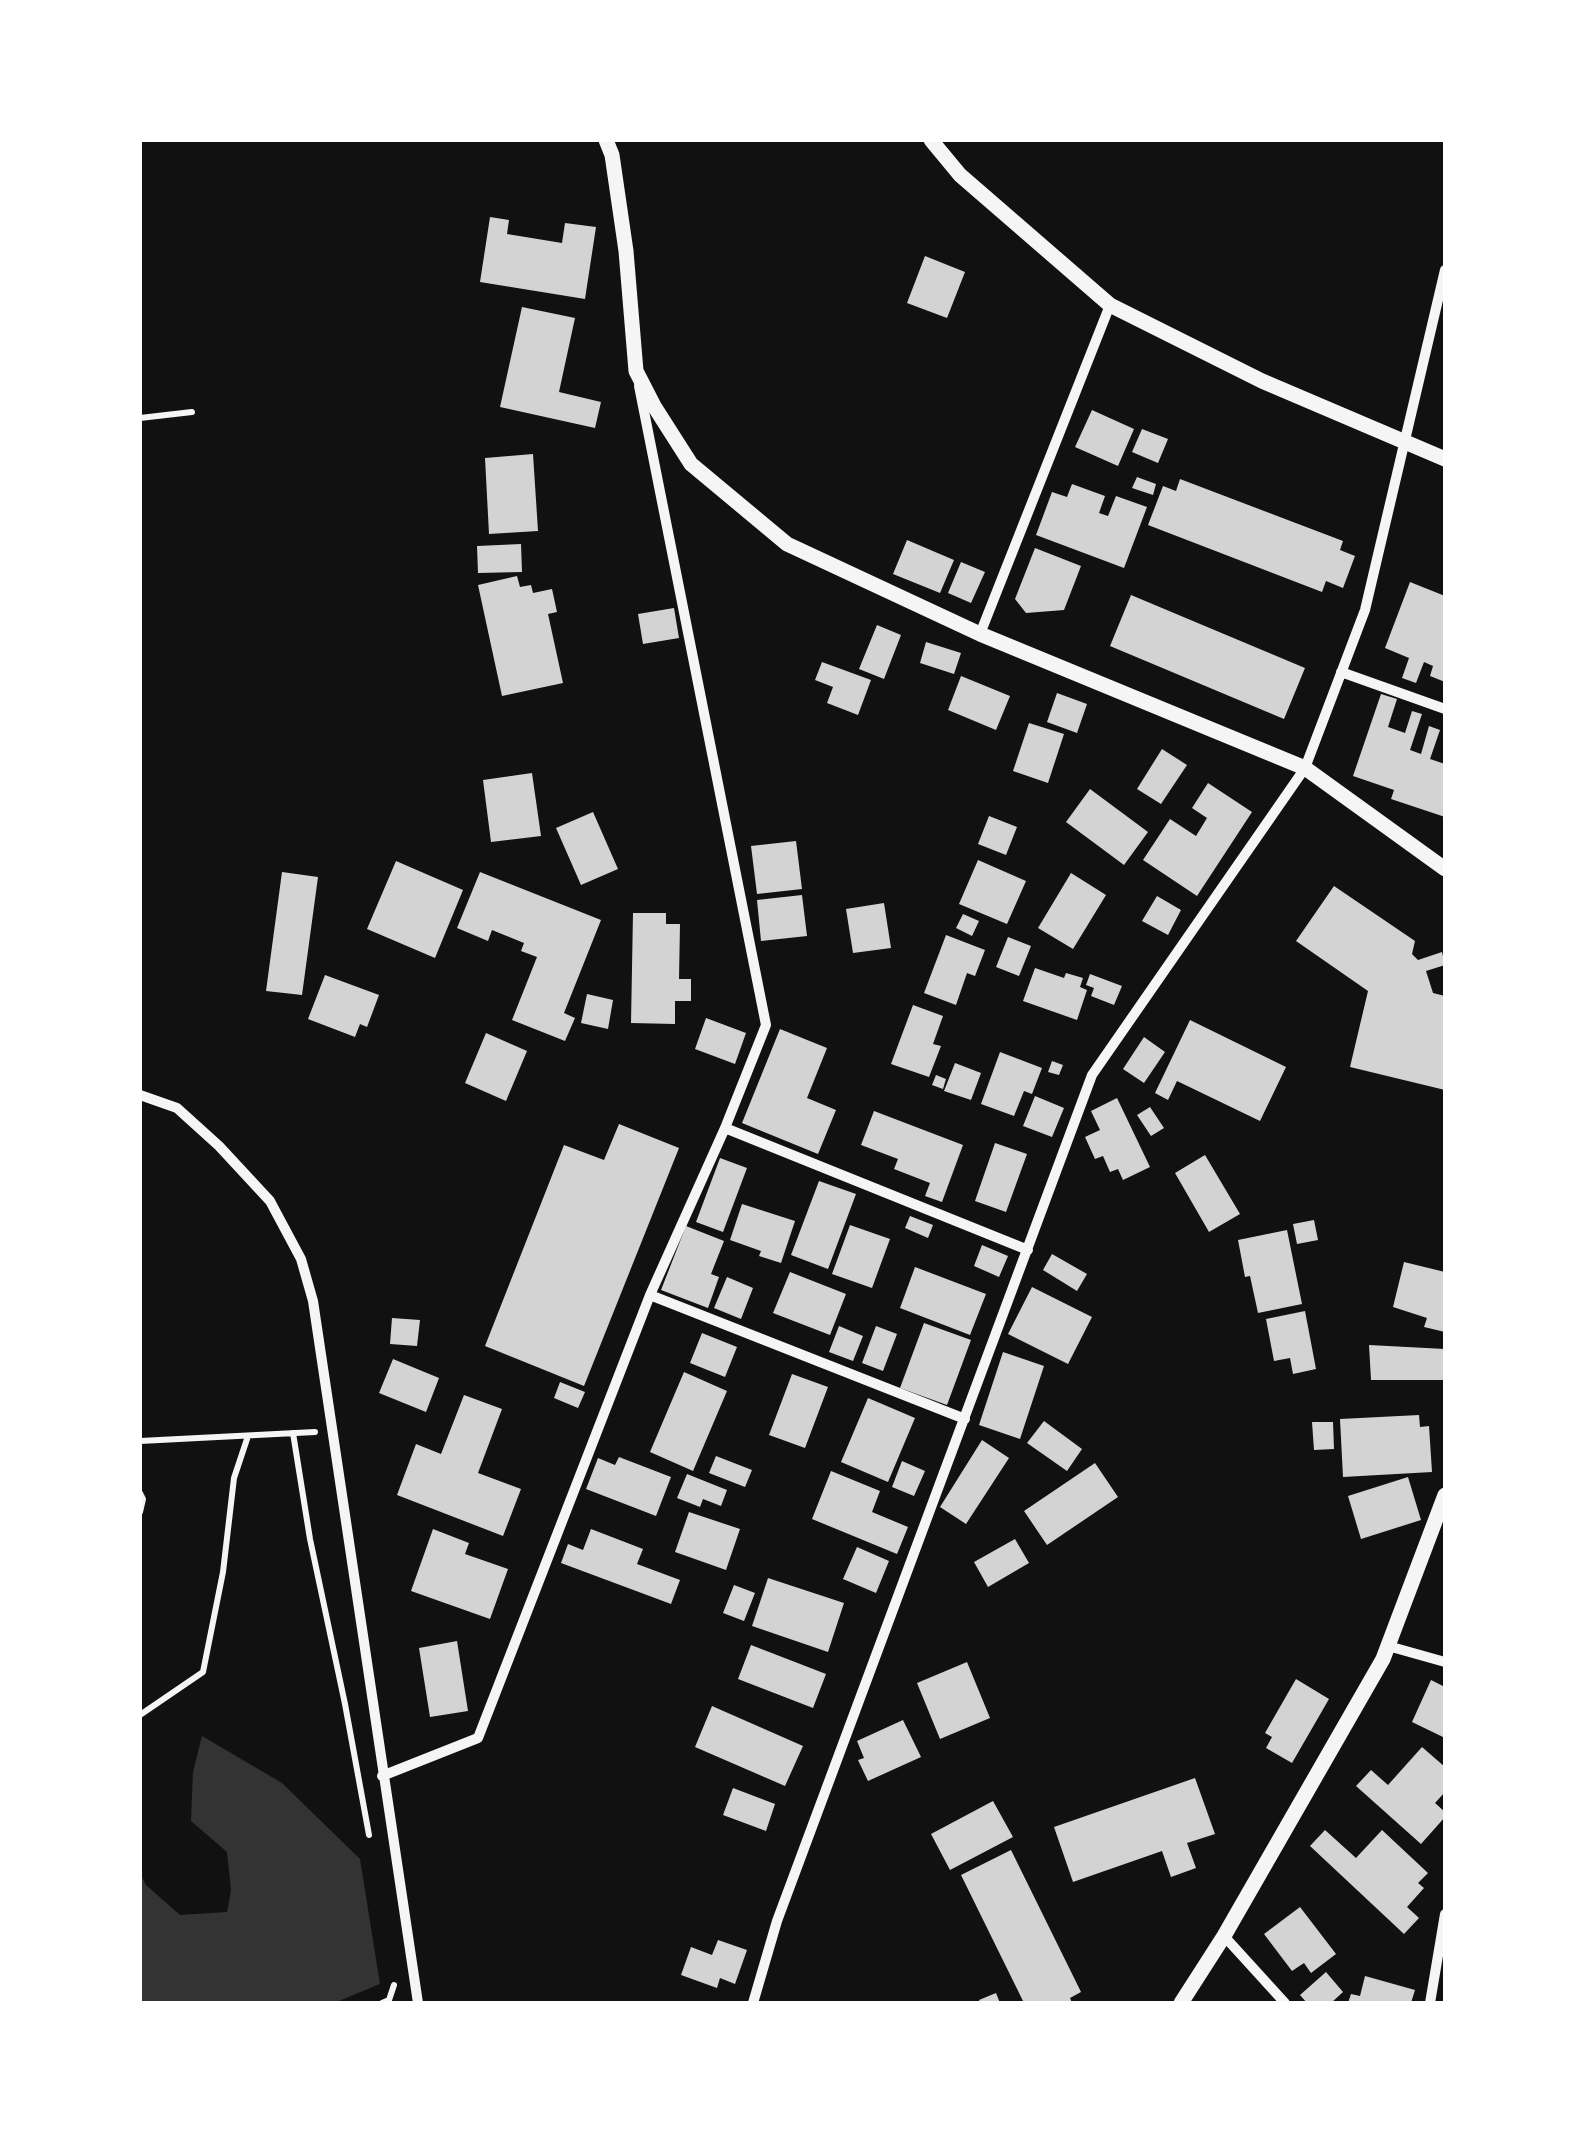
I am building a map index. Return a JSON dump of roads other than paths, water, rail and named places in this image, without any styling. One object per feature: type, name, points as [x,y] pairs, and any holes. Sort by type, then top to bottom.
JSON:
[{"type":"street","points":[[382,1776],[478,1738],[650,1294],[725,1128],[766,1025],[636,371],[626,251],[612,155],[606,140]]},
{"type":"street","points":[[931,140],[960,175],[1110,304],[1262,381],[1445,459]]},
{"type":"street","points":[[753,2003],[777,1921],[1092,1075],[1305,768],[1365,610],[1445,270]]},
{"type":"street","points":[[980,634],[1110,304]]},
{"type":"street","points":[[636,371],[691,464],[787,544],[980,634],[1305,768],[1445,869]]},
{"type":"street","points":[[1341,672],[1445,709]]},
{"type":"street","points":[[140,1095],[177,1108],[219,1146],[270,1201],[301,1259],[332,1432],[418,2003]]},
{"type":"street","points":[[725,1128],[1028,1250]]},
{"type":"street","points":[[650,1294],[965,1420]]},
{"type":"street","points":[[1181,2003],[1224,1936],[1388,1646],[1445,1495]]},
{"type":"street","points":[[1388,1646],[1445,1662]]},
{"type":"street","points":[[1430,2003],[1445,1914]]},
{"type":"street","points":[[1224,1936],[1285,2003]]}]
